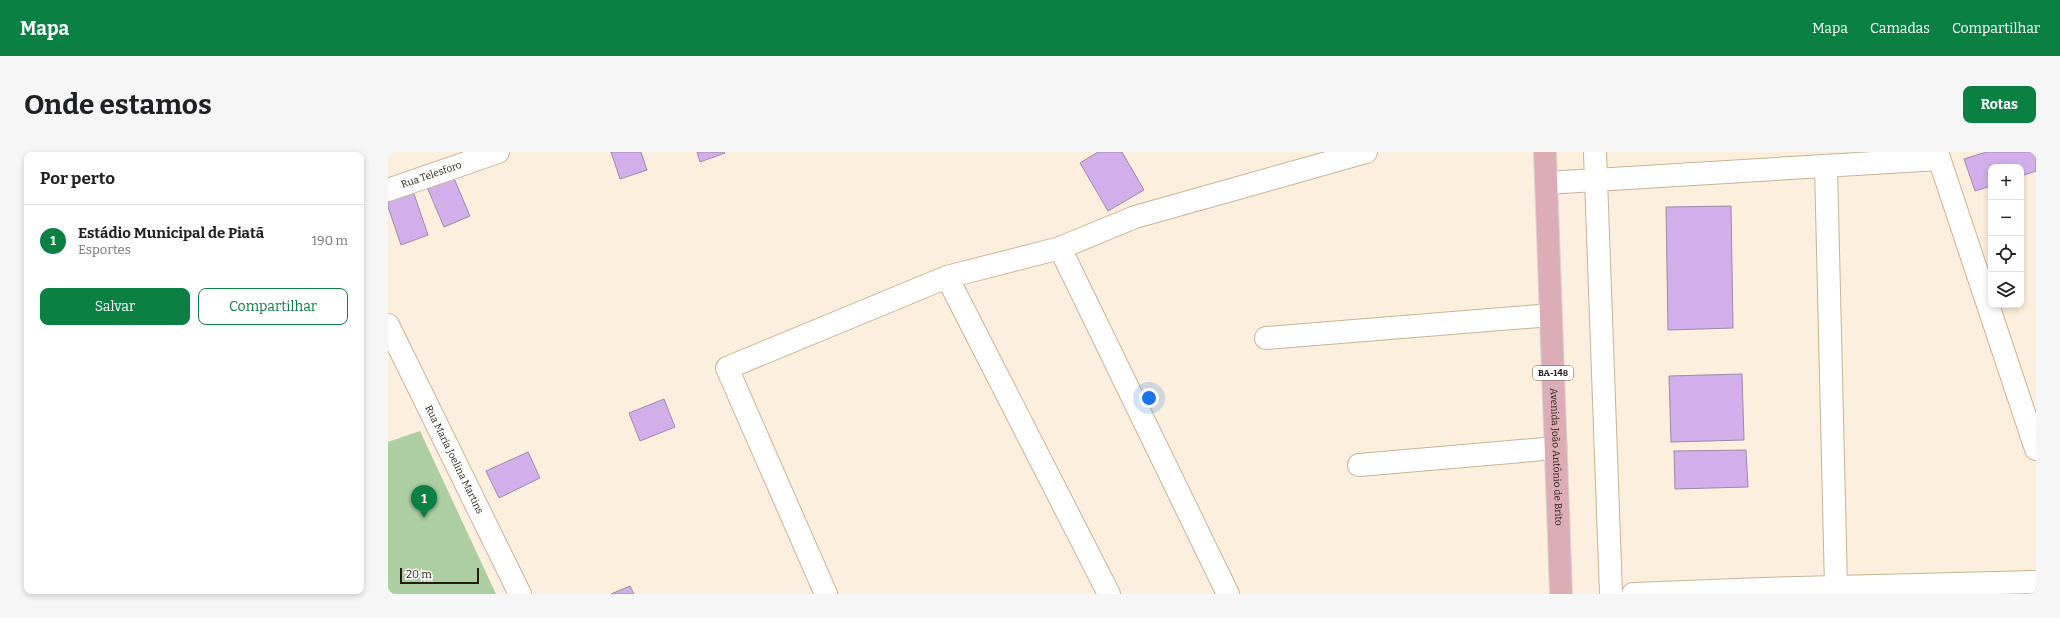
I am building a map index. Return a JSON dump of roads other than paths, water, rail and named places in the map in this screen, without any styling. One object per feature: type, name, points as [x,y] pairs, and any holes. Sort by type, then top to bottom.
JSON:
[{"type":"main road","name":"Avenida João Antônio de Brito","points":[[1545,152],[1561,594]]},
{"type":"street","name":"Rua Telesforo","points":[[388,190],[498,152]]},
{"type":"street","points":[[826,594],[727,368],[947,277],[1060,248],[1135,217],[1366,152]]},
{"type":"street","points":[[1595,152],[1611,594]]},
{"type":"street","points":[[1546,184],[1826,166],[1938,156],[2036,448]]},
{"type":"street","points":[[1826,166],[1836,587]]},
{"type":"street","points":[[1060,248],[1228,594]]},
{"type":"street","points":[[947,277],[1109,594]]},
{"type":"street","points":[[1266,338],[1551,315]]},
{"type":"street","name":"Rua Maria Joelina Martins","points":[[388,325],[520,594]]},
{"type":"street","points":[[1359,465],[1556,448]]},
{"type":"street","points":[[1633,594],[2036,582]]},
{"type":"place","name":"Estádio Municipal de Piatã","points":[[424,518]]}]
